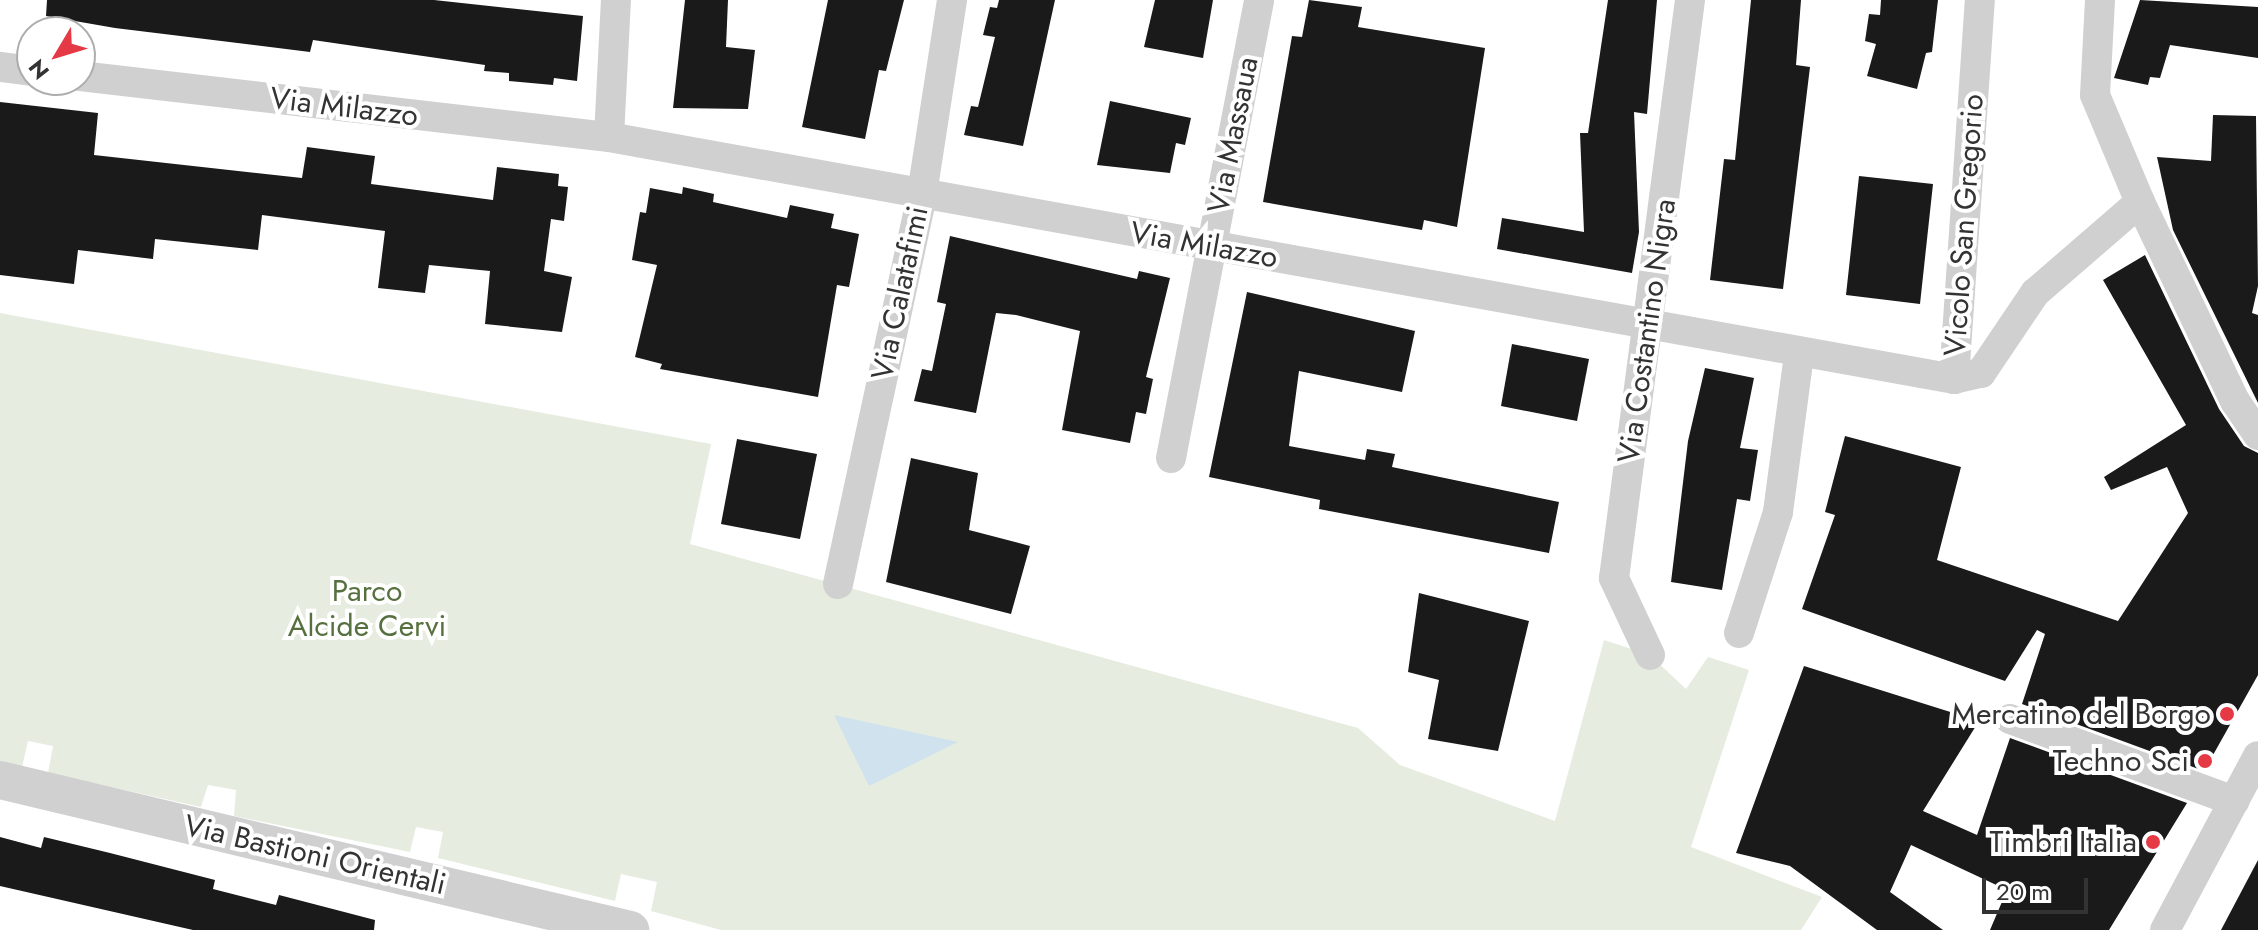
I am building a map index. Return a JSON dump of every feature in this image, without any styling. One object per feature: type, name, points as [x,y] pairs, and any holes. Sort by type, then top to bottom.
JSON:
[{"type":"street","points":[[609,137],[616,0]]},
{"type":"street","name":"Via Calatafimi","points":[[838,584],[922,194],[952,0]]},
{"type":"street","name":"Via Massaua","points":[[1171,458],[1259,0]]},
{"type":"street","name":"Via Costantino Nigra","points":[[1650,655],[1614,578],[1690,0]]},
{"type":"street","name":"Vicolo San Gregorio","points":[[1980,0],[1954,379],[1981,373],[2035,293],[2140,202]]},
{"type":"street","points":[[2100,0],[2095,95],[2140,202],[2235,401],[2258,435]]},
{"type":"street","name":"Via Milazzo","points":[[96,78],[609,137],[1648,324],[1799,354],[1954,379]]},
{"type":"street","points":[[1739,633],[1778,512],[1799,354]]},
{"type":"street","points":[[2010,719],[2234,801]]},
{"type":"street","points":[[2165,930],[2258,756]]},
{"type":"street","name":"Via Bastioni Orientali","points":[[0,780],[630,930]]},
{"type":"green space","name":"Parco Alcide Cervi","points":[[0,313],[711,444],[690,544],[1358,728],[1400,765],[1555,821],[1604,640],[1650,655],[1686,689],[1708,657],[1749,670],[1691,847],[1822,897],[1801,930],[721,930],[651,911],[657,882],[621,874],[615,901],[438,858],[443,832],[416,827],[410,852],[234,816],[236,790],[208,785],[201,807],[48,773],[53,746],[28,741],[22,767],[0,761]]},
{"type":"water","points":[[834,715],[958,742],[869,786]]},
{"type":"building","points":[[47,0],[434,0],[583,16],[577,81],[554,78],[553,85],[509,81],[509,73],[484,71],[485,65],[313,40],[310,52],[115,28],[96,25],[96,16],[46,16]]},
{"type":"building","points":[[685,0],[728,0],[726,47],[755,50],[748,109],[673,108]]},
{"type":"building","points":[[828,0],[904,0],[886,71],[879,70],[865,139],[802,127]]},
{"type":"building","points":[[999,0],[1055,0],[1023,146],[964,135],[971,106],[978,107],[995,37],[983,35],[990,7],[997,8]]},
{"type":"building","points":[[1155,0],[1213,0],[1203,58],[1144,47]]},
{"type":"building","points":[[1309,0],[1362,7],[1358,27],[1485,48],[1457,227],[1424,220],[1422,230],[1263,202],[1292,36],[1302,37]]},
{"type":"building","points":[[1608,0],[1657,0],[1647,114],[1634,112],[1639,232],[1632,273],[1497,249],[1502,218],[1584,232],[1580,133],[1588,133]]},
{"type":"building","points":[[1751,0],[1801,0],[1796,65],[1810,67],[1783,289],[1710,280],[1724,159],[1735,160]]},
{"type":"building","points":[[1881,0],[1938,0],[1932,52],[1926,53],[1917,89],[1867,76],[1876,44],[1865,41],[1869,14],[1880,15]]},
{"type":"building","points":[[2140,0],[2258,7],[2258,58],[2170,45],[2160,78],[2150,77],[2148,85],[2114,78]]},
{"type":"building","points":[[1110,101],[1191,118],[1185,145],[1176,143],[1170,173],[1097,165]]},
{"type":"building","points":[[0,102],[98,113],[94,155],[302,178],[307,147],[375,156],[371,184],[493,200],[497,167],[559,174],[558,186],[568,187],[564,221],[551,219],[544,271],[572,277],[562,332],[485,324],[490,271],[429,265],[425,293],[378,288],[385,231],[262,215],[258,250],[155,239],[153,259],[78,250],[74,284],[0,275]]},
{"type":"building","points":[[2213,115],[2256,116],[2258,286],[2252,313],[2258,315],[2258,403],[2173,230],[2157,157],[2211,161]]},
{"type":"building","points":[[1859,176],[1933,184],[1920,304],[1846,295]]},
{"type":"building","points":[[683,187],[714,194],[713,202],[787,218],[790,205],[834,214],[831,228],[859,234],[849,287],[837,285],[818,397],[660,369],[662,364],[635,357],[657,265],[632,260],[640,212],[646,213],[650,188],[682,194]]},
{"type":"building","points":[[950,236],[1137,279],[1139,271],[1170,278],[1146,377],[1153,379],[1146,414],[1136,412],[1130,443],[1062,430],[1080,331],[1016,315],[996,313],[976,413],[914,401],[922,369],[932,371],[946,304],[937,302]]},
{"type":"building","points":[[2145,255],[2219,409],[2244,446],[2258,453],[2258,675],[2204,771],[2022,704],[2045,634],[2037,630],[2005,681],[1802,609],[1835,515],[1825,512],[1845,436],[1961,467],[1937,560],[2118,621],[2188,513],[2167,467],[2111,490],[2104,477],[2186,425],[2103,280]]},
{"type":"building","points":[[1247,292],[1415,331],[1402,392],[1299,371],[1289,446],[1365,460],[1367,449],[1395,454],[1392,467],[1559,502],[1549,553],[1319,509],[1320,500],[1209,477]]},
{"type":"building","points":[[1512,344],[1589,359],[1577,421],[1501,406]]},
{"type":"building","points":[[1705,368],[1754,378],[1740,448],[1758,450],[1750,501],[1737,499],[1722,590],[1671,582],[1688,441]]},
{"type":"building","points":[[737,439],[817,454],[800,539],[721,524]]},
{"type":"building","points":[[911,458],[978,473],[969,530],[1030,546],[1011,614],[886,582]]},
{"type":"building","points":[[1419,593],[1529,621],[1498,751],[1428,739],[1439,680],[1408,672]]},
{"type":"building","points":[[1804,666],[1979,721],[1923,811],[1977,835],[2010,738],[2187,803],[2109,930],[1990,930],[2007,890],[1911,845],[1890,892],[1943,930],[1877,930],[1790,866],[1736,853]]},
{"type":"building","points":[[0,837],[41,848],[44,837],[110,853],[215,880],[213,889],[276,905],[279,895],[375,920],[374,930],[193,930],[0,886]]},
{"type":"building","points":[[2258,860],[2258,930],[2221,930]]},
{"type":"place","name":"Mercatino del Borgo","points":[[2227,714]]},
{"type":"place","name":"Techno Sci","points":[[2205,761]]},
{"type":"place","name":"Timbri Italia","points":[[2153,842]]}]
